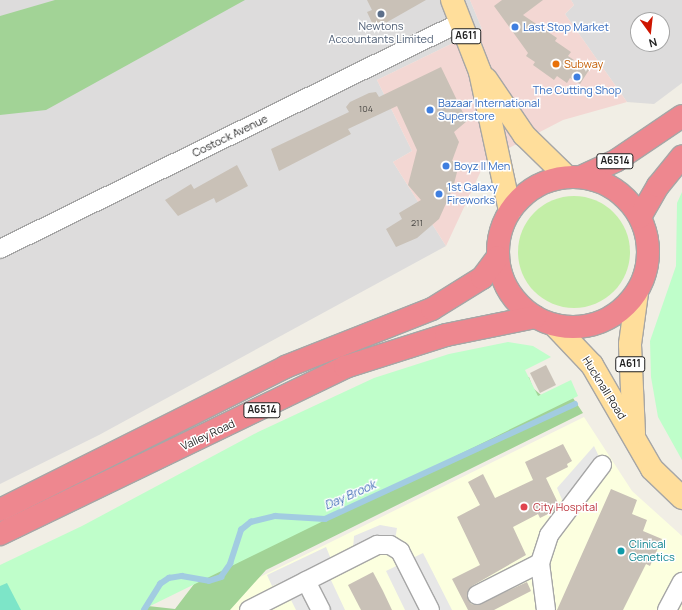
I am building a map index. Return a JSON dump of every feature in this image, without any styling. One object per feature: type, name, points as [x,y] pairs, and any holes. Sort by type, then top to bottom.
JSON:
[{"type":"highway","name":"A6514","points":[[574,177],[617,160],[682,116]]},
{"type":"highway","points":[[640,217],[658,186],[682,156]]},
{"type":"highway","points":[[544,321],[516,301],[504,281],[498,257],[500,233],[510,211],[535,187],[574,177]]},
{"type":"highway","name":"Valley Road","points":[[0,534],[345,367],[446,335],[544,321],[577,327],[601,322],[621,310],[637,292],[645,275],[649,255],[647,236],[640,217],[626,197],[610,187],[574,177]]},
{"type":"highway","name":"A6514","points":[[0,510],[285,367],[432,309],[482,278],[498,257]]},
{"type":"main road","name":"A611","points":[[453,0],[480,72],[510,211]]},
{"type":"main road","name":"A611","points":[[480,72],[524,135],[574,177]]},
{"type":"main road","name":"Hucknall Road","points":[[634,436],[630,344],[637,292]]},
{"type":"main road","name":"Hucknall Road","points":[[544,321],[592,365],[652,469],[682,498]]},
{"type":"street","name":"Costock Avenue","points":[[0,249],[460,22]]},
{"type":"street","points":[[546,610],[540,563],[549,535],[602,465]]},
{"type":"street","points":[[249,610],[377,545],[390,545],[400,551],[430,610]]},
{"type":"street","points":[[477,595],[540,563]]},
{"type":"street","points":[[306,581],[321,610]]},
{"type":"street","points":[[667,610],[682,582]]},
{"type":"shaded area","points":[[0,0],[470,0],[482,29],[377,80],[412,151],[393,162],[446,246],[99,435],[0,484]]},
{"type":"shaded area","points":[[470,0],[571,0],[574,5],[565,14],[627,102],[563,120],[486,160],[446,246],[393,162],[412,151],[377,80],[482,29]]},
{"type":"shaded area","points":[[571,0],[682,0],[682,83],[654,104],[627,102],[565,14],[574,5]]},
{"type":"shaded area","name":"City Hospital","points":[[584,417],[632,491],[682,536],[682,610],[193,610]]},
{"type":"shaded area","points":[[594,446],[601,461],[564,504],[557,488]]},
{"type":"shaded area","points":[[380,525],[397,528],[395,540],[353,549],[354,536]]},
{"type":"shaded area","points":[[326,547],[331,559],[323,563],[345,610],[296,610],[282,582],[272,586],[267,575]]},
{"type":"shaded area","points":[[423,553],[452,610],[405,610],[386,571]]},
{"type":"green space","points":[[55,0],[245,0],[46,110],[0,115],[0,16]]},
{"type":"green space","points":[[682,192],[682,460],[658,417],[651,377],[650,341],[676,266],[677,203]]},
{"type":"green space","points":[[574,196],[595,200],[614,212],[626,231],[630,252],[626,273],[614,292],[595,304],[574,308],[553,304],[534,292],[522,273],[518,252],[522,231],[534,212],[553,200]]},
{"type":"green space","points":[[508,342],[533,346],[551,357],[525,370],[538,396],[571,380],[578,396],[142,610],[0,610],[0,565],[82,526],[258,432],[374,378],[449,354]]},
{"type":"green space","points":[[529,377],[533,388],[541,395],[573,398],[583,413],[266,570],[230,610],[130,610],[139,605],[175,609],[204,571],[508,382]]},
{"type":"green space","points":[[7,583],[21,610],[0,610],[0,586]]},
{"type":"building","name":"Newtons Accountants Limited","points":[[367,0],[426,0],[375,29],[367,12],[372,10]]},
{"type":"building","points":[[502,0],[543,0],[523,15],[557,38],[555,41],[571,52],[568,56],[589,70],[580,84],[570,78],[567,83],[557,76],[554,80],[533,65],[535,62],[526,56],[528,53],[494,6]]},
{"type":"building","points":[[441,67],[467,121],[454,132],[459,142],[452,161],[455,162],[453,171],[457,172],[453,188],[439,219],[417,238],[396,247],[386,229],[402,219],[399,213],[421,200],[408,185],[417,150],[397,106],[348,129],[351,134],[279,171],[271,149],[349,112],[346,107],[350,102],[369,93],[376,92],[379,97]]},
{"type":"building","points":[[237,165],[248,186],[216,203],[214,198],[178,216],[165,200],[191,184],[194,189]]},
{"type":"building","points":[[546,365],[556,385],[540,393],[530,373]]},
{"type":"building","points":[[563,444],[572,461],[567,464],[568,467],[546,478],[559,505],[554,511],[540,518],[538,514],[513,527],[526,555],[472,586],[467,595],[471,604],[477,605],[527,582],[531,591],[494,610],[468,610],[452,579],[480,565],[457,517],[480,505],[468,482],[483,474],[495,498],[533,480],[525,462]]},
{"type":"building","name":"Clinical Genetics","points":[[611,489],[637,500],[632,514],[647,520],[643,531],[662,539],[650,566],[646,564],[623,610],[557,610]]},
{"type":"building","points":[[373,572],[392,610],[361,610],[348,585]]},
{"type":"waterway","name":"Day Brook","points":[[144,610],[160,584],[169,578],[182,576],[209,581],[221,577],[230,564],[241,530],[251,522],[275,516],[325,519],[575,404]]},
{"type":"place","name":"Newtons Accountants Limited","points":[[381,14]]},
{"type":"place","name":"Last Stop Market","points":[[515,27]]},
{"type":"place","name":"Subway","points":[[556,64]]},
{"type":"place","name":"The Cutting Shop","points":[[577,77]]},
{"type":"place","name":"Bazaar International Superstore","points":[[430,110]]},
{"type":"place","name":"Boyz II Men","points":[[446,166]]},
{"type":"place","name":"1st Galaxy Fireworks","points":[[439,194]]},
{"type":"place","name":"City Hospital","points":[[524,507]]},
{"type":"place","name":"Clinical Genetics","points":[[621,551]]}]
